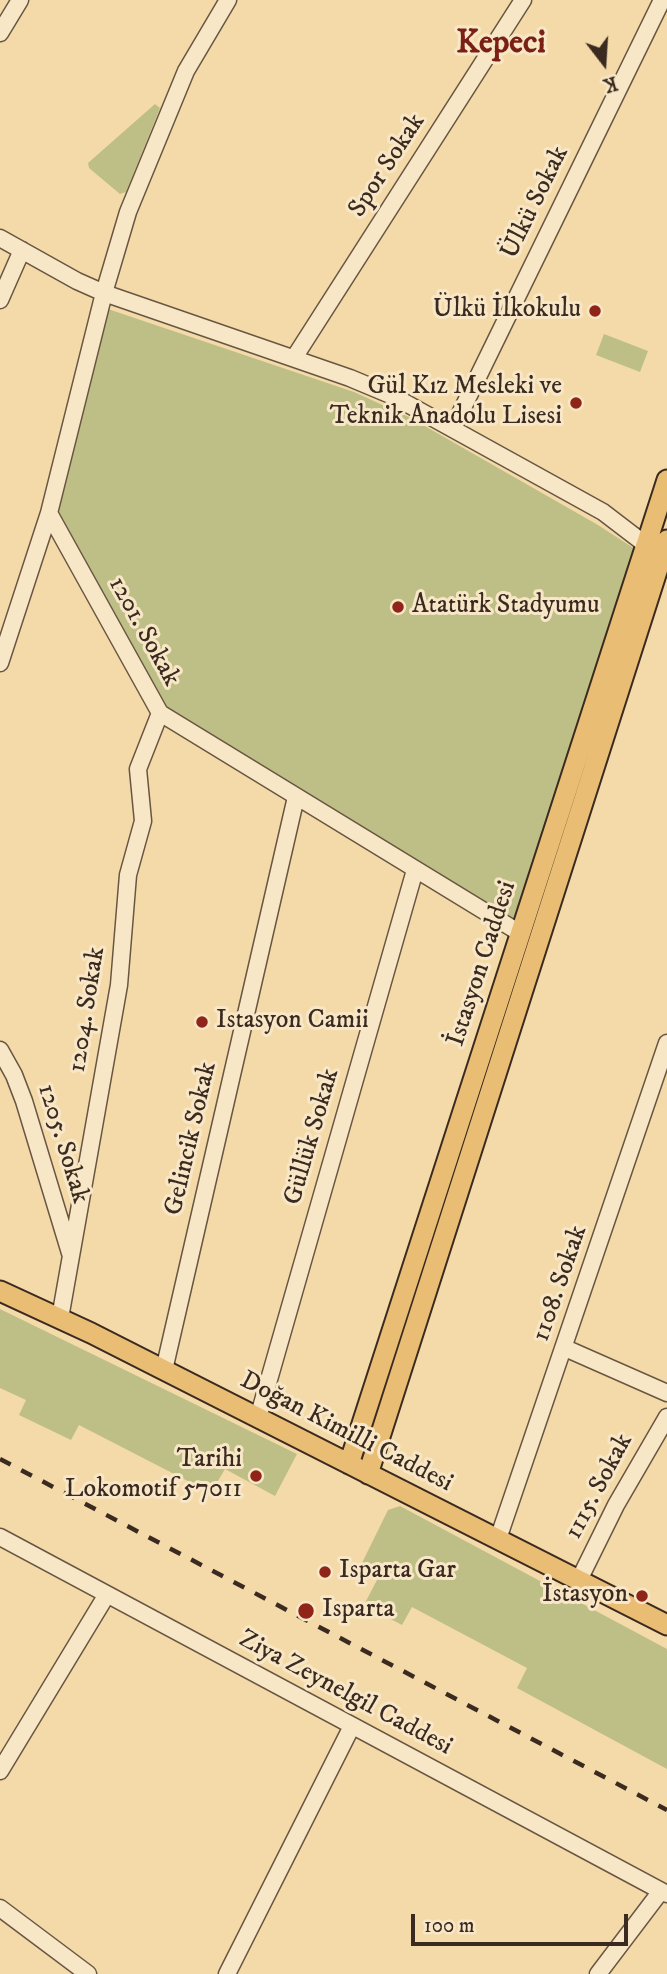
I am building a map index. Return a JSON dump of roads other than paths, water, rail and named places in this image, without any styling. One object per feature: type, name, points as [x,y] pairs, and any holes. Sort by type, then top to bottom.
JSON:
[{"type":"main road","name":"İstasyon Caddesi","points":[[349,1464],[667,480]]},
{"type":"main road","name":"İstasyon Caddesi","points":[[368,1474],[665,553]]},
{"type":"main road","name":"Doğan Kimilli Caddesi","points":[[0,1291],[164,1370],[667,1625]]},
{"type":"street","points":[[0,33],[20,0]]},
{"type":"street","points":[[0,663],[49,513],[104,293],[128,212],[186,71],[228,0]]},
{"type":"street","name":"Spor Sokak","points":[[294,358],[523,0]]},
{"type":"street","name":"Ülkü Sokak","points":[[453,428],[662,0]]},
{"type":"street","points":[[0,237],[77,281],[104,293],[294,358],[393,396],[603,512],[646,544],[665,553]]},
{"type":"street","points":[[0,300],[22,250]]},
{"type":"street","name":"1201. Sokak","points":[[49,513],[160,713],[520,933]]},
{"type":"street","name":"1204. Sokak","points":[[60,1318],[119,985],[128,875],[143,821],[138,769],[160,713]]},
{"type":"street","name":"Gelincik Sokak","points":[[164,1370],[296,797]]},
{"type":"street","name":"Güllük Sokak","points":[[258,1418],[415,870]]},
{"type":"street","name":"1108. Sokak","points":[[498,1539],[667,1043]]},
{"type":"street","name":"1205. Sokak","points":[[0,1050],[24,1101],[71,1255]]},
{"type":"street","points":[[565,1348],[667,1393]]},
{"type":"street","name":"1115. Sokak","points":[[579,1580],[616,1505],[667,1417]]},
{"type":"street","name":"Ziya Zeynelgil Caddesi","points":[[0,1537],[664,1892]]},
{"type":"street","points":[[0,1771],[106,1595]]},
{"type":"street","points":[[227,1974],[352,1726]]},
{"type":"street","points":[[598,1974],[664,1892]]},
{"type":"street","points":[[0,1908],[88,1974]]},
{"type":"railway","points":[[0,1459],[667,1810]]},
{"type":"place","name":"Ülkü İlkokulu","points":[[595,311]]},
{"type":"place","name":"Gül Kız Mesleki ve Teknik Anadolu Lisesi","points":[[576,403]]},
{"type":"place","name":"Atatürk Stadyumu","points":[[398,607]]},
{"type":"place","name":"Istasyon Camii","points":[[202,1022]]},
{"type":"place","name":"Tarihi Lokomotif 57011","points":[[256,1476]]},
{"type":"place","name":"Isparta Gar","points":[[325,1572]]},
{"type":"place","name":"İstasyon","points":[[642,1596]]},
{"type":"place","name":"Isparta","points":[[306,1611]]},
{"type":"district","name":"Kepeci","points":[[501,45]]}]
